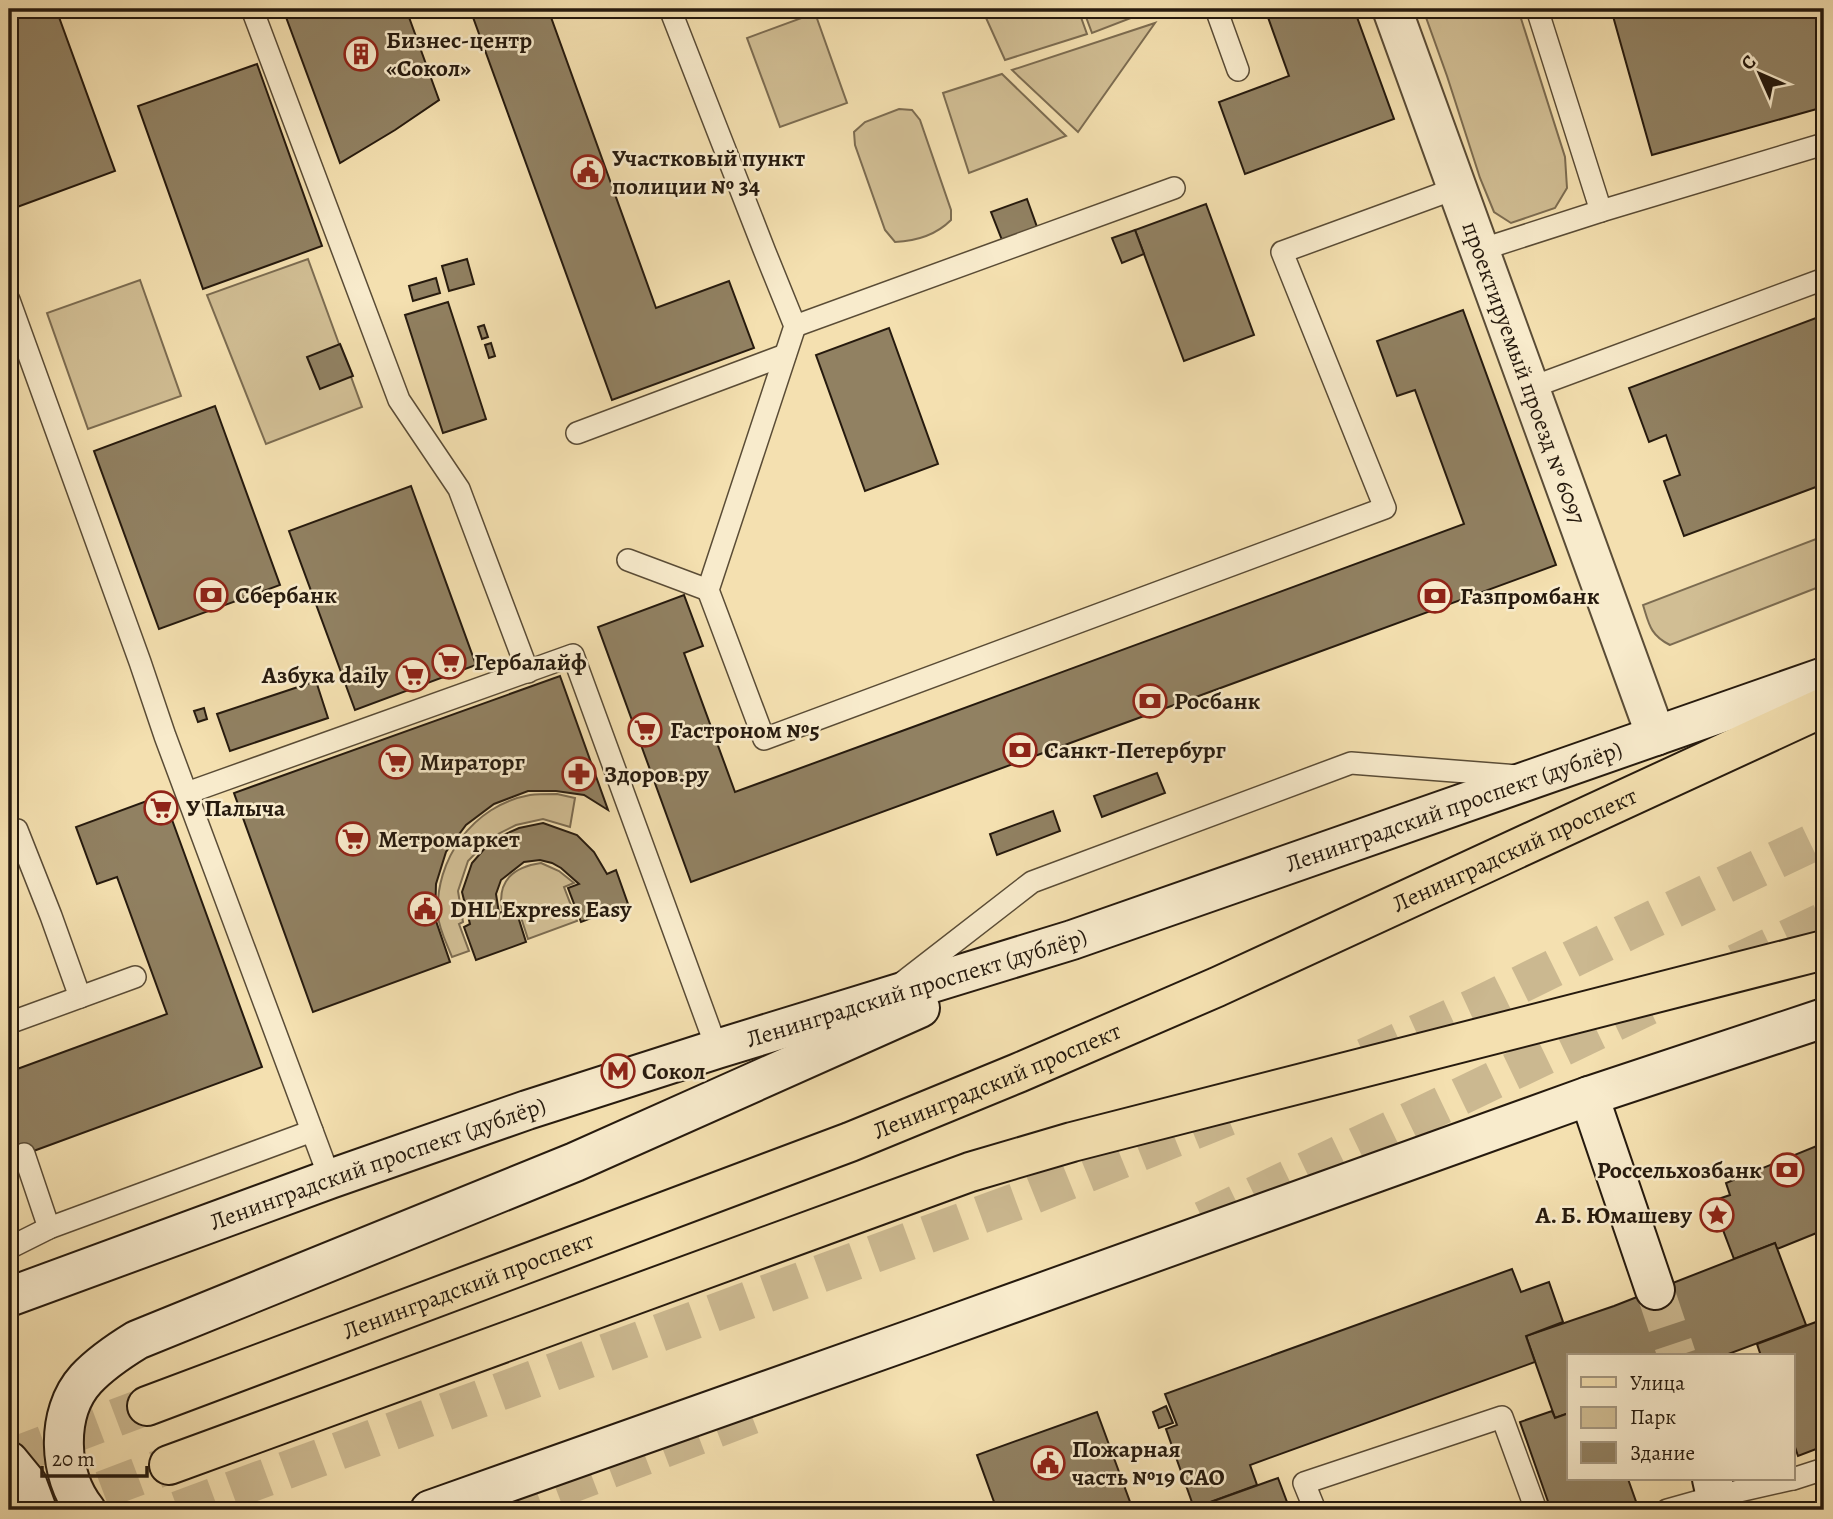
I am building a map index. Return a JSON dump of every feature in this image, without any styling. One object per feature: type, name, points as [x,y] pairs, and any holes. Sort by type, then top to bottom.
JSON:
[{"type":"main road","name":"проектируемый проезд № 6097","points":[[1392,9],[1656,736]]},
{"type":"main road","name":"Ленинградский проспект (дублёр)","points":[[9,1297],[527,1110],[1072,940],[1824,677]]},
{"type":"main road","name":"Ленинградский проспект","points":[[147,1406],[850,1142],[1018,1073],[1217,987],[1824,707]]},
{"type":"main road","points":[[86,1510],[69,1480],[63,1446],[68,1410],[84,1381],[110,1357],[138,1340],[575,1162],[1072,940]]},
{"type":"main road","points":[[169,1465],[970,1172],[1072,1142],[1824,950]]},
{"type":"main road","points":[[430,1510],[1589,1096],[1824,1018]]},
{"type":"main road","points":[[1589,1096],[1655,1290]]},
{"type":"main road","points":[[9,1461],[27,1483],[37,1510]]},
{"type":"lane","points":[[252,9],[400,400],[459,489],[528,672]]},
{"type":"lane","points":[[670,9],[795,326],[708,590],[764,739],[1385,508],[1282,252],[1457,188]]},
{"type":"lane","points":[[1216,9],[1238,70]]},
{"type":"lane","points":[[1537,9],[1601,211]]},
{"type":"lane","points":[[1480,250],[1824,144]]},
{"type":"lane","points":[[795,326],[1174,188]]},
{"type":"lane","points":[[1530,388],[1824,279]]},
{"type":"lane","points":[[9,300],[330,1180]]},
{"type":"lane","points":[[577,433],[785,355]]},
{"type":"lane","points":[[628,560],[708,590]]},
{"type":"lane","points":[[187,793],[573,655],[717,1049]]},
{"type":"lane","points":[[881,999],[1032,882],[1351,763],[1538,778]]},
{"type":"lane","points":[[9,829],[16,830],[80,998]]},
{"type":"lane","points":[[9,1023],[135,977]]},
{"type":"lane","points":[[9,1248],[49,1228],[312,1131]]},
{"type":"lane","points":[[24,1154],[49,1228]]},
{"type":"lane","points":[[1315,1510],[1304,1483],[1502,1417],[1536,1510]]},
{"type":"lane","points":[[1794,1478],[1824,1469]]},
{"type":"lane","points":[[1667,1510],[1716,1495],[1787,1480]]},
{"type":"green space","points":[[982,9],[1078,9],[1087,34],[1005,60]]},
{"type":"green space","points":[[1083,9],[1142,9],[1144,13],[1092,33]]},
{"type":"green space","points":[[1423,9],[1518,9],[1565,157],[1567,188],[1555,208],[1511,223],[1494,212]]},
{"type":"green space","points":[[815,13],[847,103],[780,127],[747,38]]},
{"type":"green space","points":[[1155,23],[1078,132],[1012,70]]},
{"type":"green space","points":[[1002,74],[1066,136],[969,173],[943,93]]},
{"type":"green space","points":[[899,109],[912,110],[920,120],[951,210],[951,220],[926,236],[895,242],[885,230],[855,145],[854,132],[865,122]]},
{"type":"green space","points":[[308,259],[362,407],[266,444],[207,295]]},
{"type":"green space","points":[[140,280],[181,396],[88,429],[47,313]]},
{"type":"green space","points":[[1824,536],[1824,585],[1670,645],[1651,628],[1643,605]]},
{"type":"green space","points":[[557,794],[575,798],[570,827],[543,819],[516,825],[490,838],[468,861],[458,891],[463,922],[459,924],[469,951],[452,957],[439,921],[438,895],[450,856],[461,838],[491,810],[510,801],[530,795]]},
{"type":"green space","points":[[541,863],[559,871],[574,883],[564,887],[577,921],[528,939],[517,905],[502,910],[502,891],[509,877],[515,872]]},
{"type":"building","points":[[9,9],[56,9],[115,171],[9,210]]},
{"type":"building","name":"Бизнес-центр «Сокол»","points":[[283,9],[406,9],[439,100],[340,163]]},
{"type":"building","points":[[470,9],[548,9],[656,308],[729,281],[754,348],[612,400]]},
{"type":"building","points":[[1265,9],[1354,9],[1394,119],[1245,174],[1219,102],[1289,76]]},
{"type":"building","points":[[1611,9],[1824,9],[1824,107],[1652,155]]},
{"type":"building","points":[[257,64],[322,246],[203,289],[138,106]]},
{"type":"building","points":[[1027,199],[1037,227],[1002,240],[991,212]]},
{"type":"building","points":[[1206,204],[1254,335],[1184,361],[1135,230]]},
{"type":"building","points":[[1135,230],[1144,254],[1122,263],[1112,238]]},
{"type":"building","points":[[467,259],[474,284],[449,291],[442,266]]},
{"type":"building","points":[[436,278],[440,293],[413,301],[409,286]]},
{"type":"building","points":[[448,302],[486,419],[443,433],[405,315]]},
{"type":"building","points":[[1463,310],[1556,565],[691,882],[598,627],[684,595],[703,646],[684,653],[735,792],[921,724],[1464,524],[1415,390],[1397,396],[1377,341]]},
{"type":"building","points":[[1824,315],[1824,484],[1684,536],[1664,481],[1680,475],[1666,435],[1649,442],[1629,388]]},
{"type":"building","points":[[484,325],[488,337],[482,339],[478,327]]},
{"type":"building","points":[[889,328],[938,464],[865,491],[816,355]]},
{"type":"building","points":[[491,343],[495,356],[489,358],[485,345]]},
{"type":"building","points":[[340,344],[353,376],[320,389],[307,357]]},
{"type":"building","points":[[215,406],[280,585],[159,629],[94,451]]},
{"type":"building","points":[[411,486],[476,665],[355,710],[289,531]]},
{"type":"building","name":"Метромаркет","points":[[560,676],[608,810],[584,795],[556,791],[528,791],[494,804],[466,825],[446,852],[436,884],[435,918],[450,962],[313,1012],[234,793]]},
{"type":"building","points":[[316,681],[328,718],[230,751],[217,714]]},
{"type":"building","points":[[204,708],[207,719],[198,722],[194,711]]},
{"type":"building","points":[[1157,773],[1165,793],[1102,817],[1094,796]]},
{"type":"building","points":[[163,795],[262,1067],[9,1160],[9,1072],[167,1014],[117,877],[97,884],[76,827]]},
{"type":"building","points":[[1053,811],[1060,831],[997,855],[990,834]]},
{"type":"building","points":[[543,823],[577,835],[594,852],[607,874],[616,870],[628,904],[581,922],[568,888],[579,884],[552,863],[540,860],[524,862],[501,880],[496,894],[499,913],[515,907],[526,942],[476,960],[464,927],[470,924],[462,892],[472,863],[492,840],[519,828]]},
{"type":"building","points":[[1824,1143],[1824,1230],[1777,1249],[1775,1243],[1734,1259],[1712,1201],[1730,1195],[1726,1183]]},
{"type":"building","points":[[1775,1243],[1806,1325],[1728,1354],[1567,1354],[1567,1414],[1555,1418],[1526,1336],[1614,1306]]},
{"type":"building","points":[[1512,1269],[1521,1292],[1549,1282],[1563,1322],[1526,1336],[1535,1362],[1250,1465],[1257,1485],[1194,1508],[1166,1429],[1177,1425],[1165,1394]]},
{"type":"building","points":[[1824,1319],[1824,1446],[1798,1456],[1794,1444],[1794,1354],[1760,1354],[1757,1344]]},
{"type":"building","points":[[1166,1406],[1173,1423],[1159,1428],[1153,1412]]},
{"type":"building","points":[[1552,1411],[1555,1418],[1567,1414],[1567,1480],[1628,1480],[1639,1510],[1551,1510],[1520,1422]]},
{"type":"building","name":"Пожарная часть №19 САО","points":[[1097,1412],[1133,1510],[1043,1510],[1041,1503],[1020,1510],[997,1510],[977,1455]]},
{"type":"building","points":[[1278,1478],[1290,1510],[1194,1508]]},
{"type":"building","points":[[1777,1507],[1824,1508],[1824,1510],[1777,1510]]},
{"type":"tunnel","points":[[1365,1057],[1479,1005],[1824,837]]},
{"type":"tunnel","points":[[1736,963],[1824,921]]},
{"type":"tunnel","points":[[1203,1220],[1657,1002]]},
{"type":"tunnel","points":[[178,1510],[1021,1200],[1240,1112]]},
{"type":"tunnel","points":[[1655,1290],[1676,1354]]},
{"type":"tunnel","points":[[9,1458],[147,1406]]},
{"type":"tunnel","points":[[503,1510],[763,1411]]},
{"type":"tunnel","points":[[49,1510],[169,1465]]},
{"type":"place","name":"Бизнес-центр «Сокол»","points":[[361,54]]},
{"type":"place","name":"Участковый пункт полиции № 34","points":[[588,172]]},
{"type":"place","name":"Сбербанк","points":[[211,595]]},
{"type":"place","name":"Газпромбанк","points":[[1435,596]]},
{"type":"place","name":"Гербалайф","points":[[449,662]]},
{"type":"place","name":"Азбука daily","points":[[413,675]]},
{"type":"place","name":"Росбанк","points":[[1150,701]]},
{"type":"place","name":"Гастроном №5","points":[[645,730]]},
{"type":"place","name":"Санкт-Петербург","points":[[1020,750]]},
{"type":"place","name":"Мираторг","points":[[396,762]]},
{"type":"place","name":"Здоров.ру","points":[[579,774]]},
{"type":"place","name":"У Палыча","points":[[161,808]]},
{"type":"place","name":"Метромаркет","points":[[353,839]]},
{"type":"place","name":"DHL Express Easy","points":[[425,909]]},
{"type":"place","name":"Сокол","points":[[618,1071]]},
{"type":"place","name":"Россельхозбанк","points":[[1787,1170]]},
{"type":"place","name":"А. Б. Юмашеву","points":[[1717,1215]]},
{"type":"place","name":"Пожарная часть №19 САО","points":[[1048,1463]]}]
